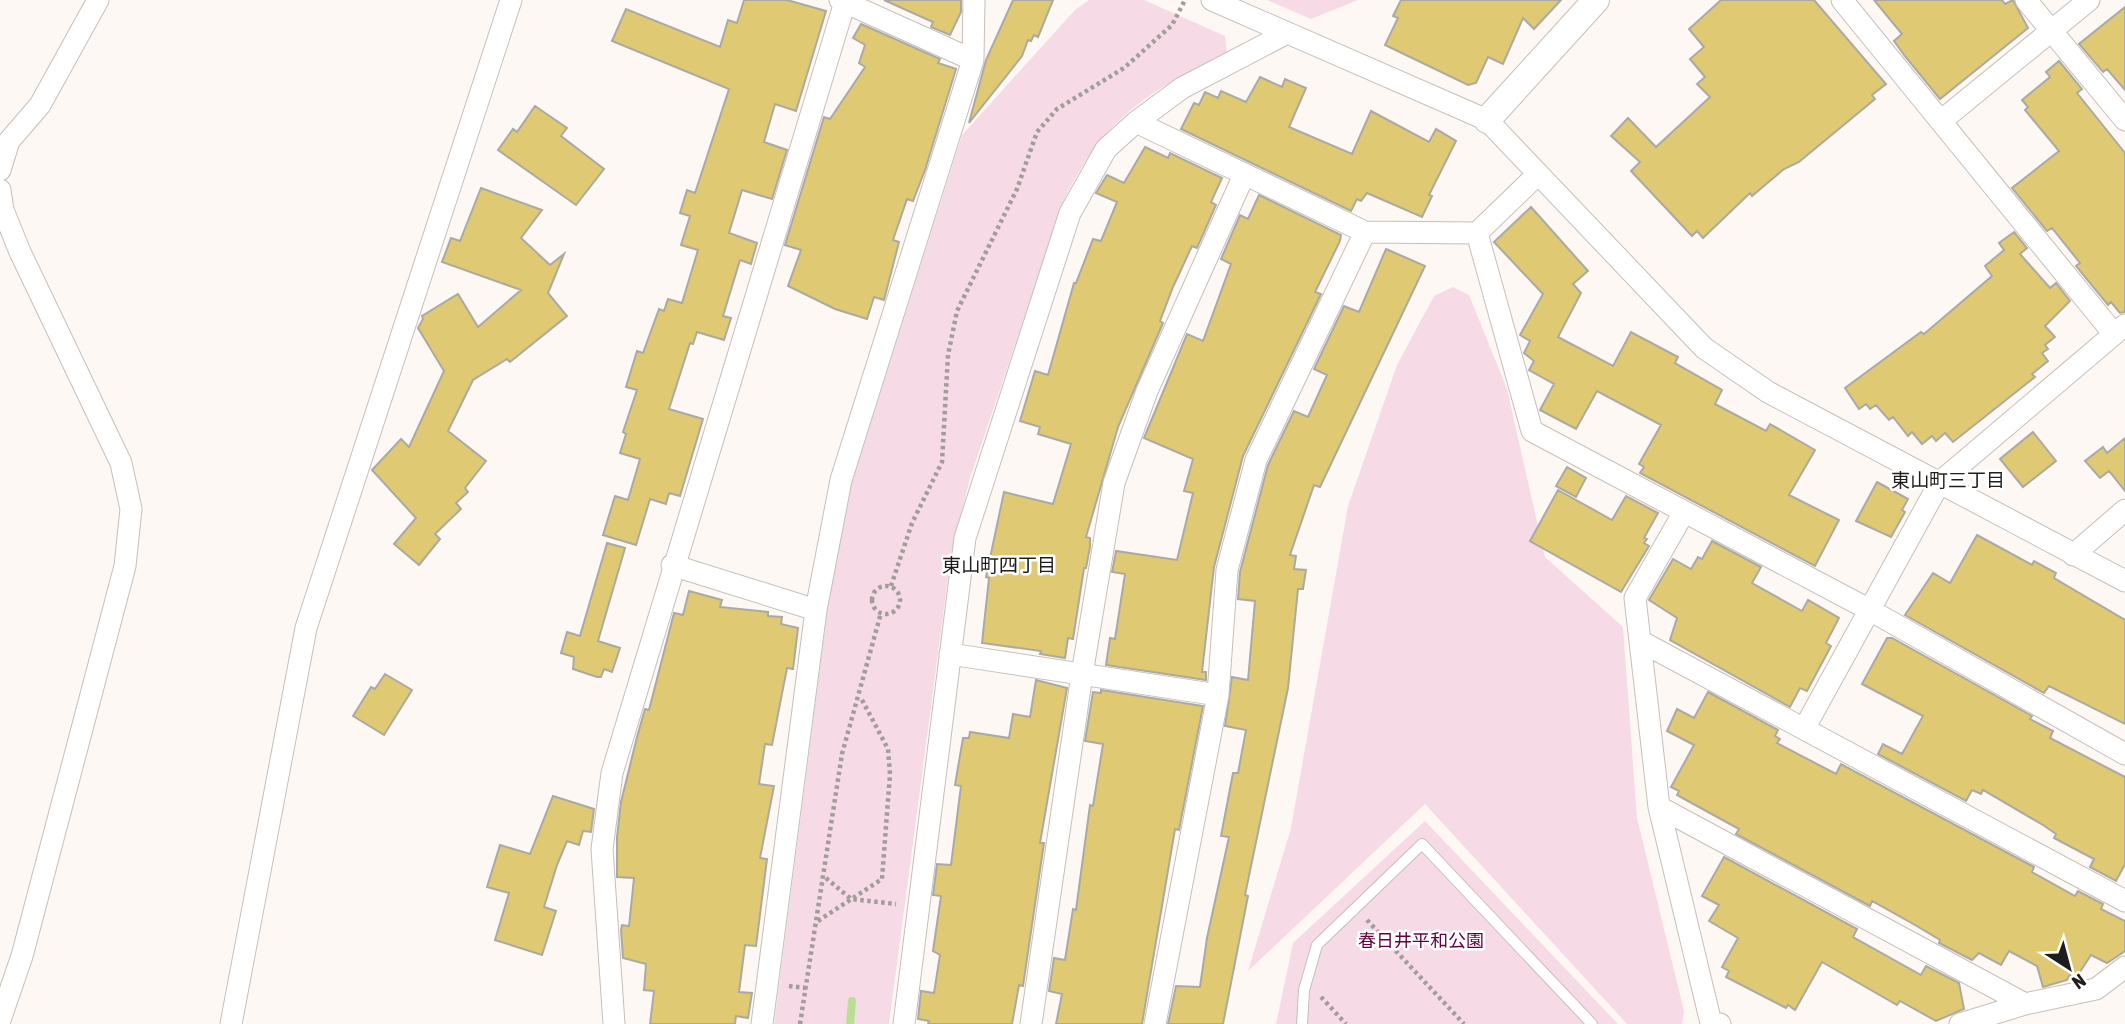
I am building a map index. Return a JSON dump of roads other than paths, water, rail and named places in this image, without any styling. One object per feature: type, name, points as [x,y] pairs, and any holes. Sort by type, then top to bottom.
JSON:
[{"type":"street","points":[[0,170],[9,141],[40,104],[98,0]]},
{"type":"street","points":[[230,1024],[306,628],[511,0]]},
{"type":"street","points":[[762,1024],[816,610],[841,480],[973,60],[974,0]]},
{"type":"street","points":[[1212,0],[1487,120],[1704,348],[1768,392],[2125,582]]},
{"type":"street","points":[[1487,120],[1595,0]]},
{"type":"street","points":[[1804,729],[1940,482],[2120,329],[1941,121],[1842,0]]},
{"type":"street","points":[[2026,0],[2125,120]]},
{"type":"street","points":[[1941,121],[2089,0]]},
{"type":"street","points":[[614,1024],[602,849],[612,773],[843,1],[973,60]]},
{"type":"street","points":[[904,1024],[965,538],[1070,213],[1107,149],[1136,122],[1182,88],[1287,33]]},
{"type":"street","points":[[1136,122],[1365,232],[1476,233],[1538,174]]},
{"type":"street","points":[[1031,1024],[1082,674],[1114,483],[1147,391],[1244,175]]},
{"type":"street","points":[[0,190],[3,210],[20,252],[121,463],[131,509],[125,566],[22,956],[0,1020]]},
{"type":"street","points":[[1155,1024],[1218,695],[1227,570],[1256,460],[1365,232]]},
{"type":"street","points":[[1476,233],[1532,431],[1868,609],[2125,754]]},
{"type":"street","points":[[2073,555],[2125,510]]},
{"type":"street","points":[[1684,512],[1635,598],[1659,807],[1711,1023],[1720,1024]]},
{"type":"street","points":[[673,565],[816,610]]},
{"type":"street","points":[[1640,641],[2125,901]]},
{"type":"street","points":[[950,654],[1218,695]]},
{"type":"street","points":[[1659,807],[2025,1004]]},
{"type":"street","points":[[1961,1024],[2025,1004],[2096,989],[2125,967]]},
{"type":"lane","points":[[1302,1024],[1304,990],[1317,945],[1422,844],[1592,1024]]},
{"type":"waterway","points":[[850,1024],[852,1001]]},
{"type":"district","name":"東山町三丁目","points":[[1948,480]]},
{"type":"district","name":"東山町四丁目","points":[[999,565]]},
{"type":"park label","name":"春日井平和公園","points":[[1421,940]]}]
